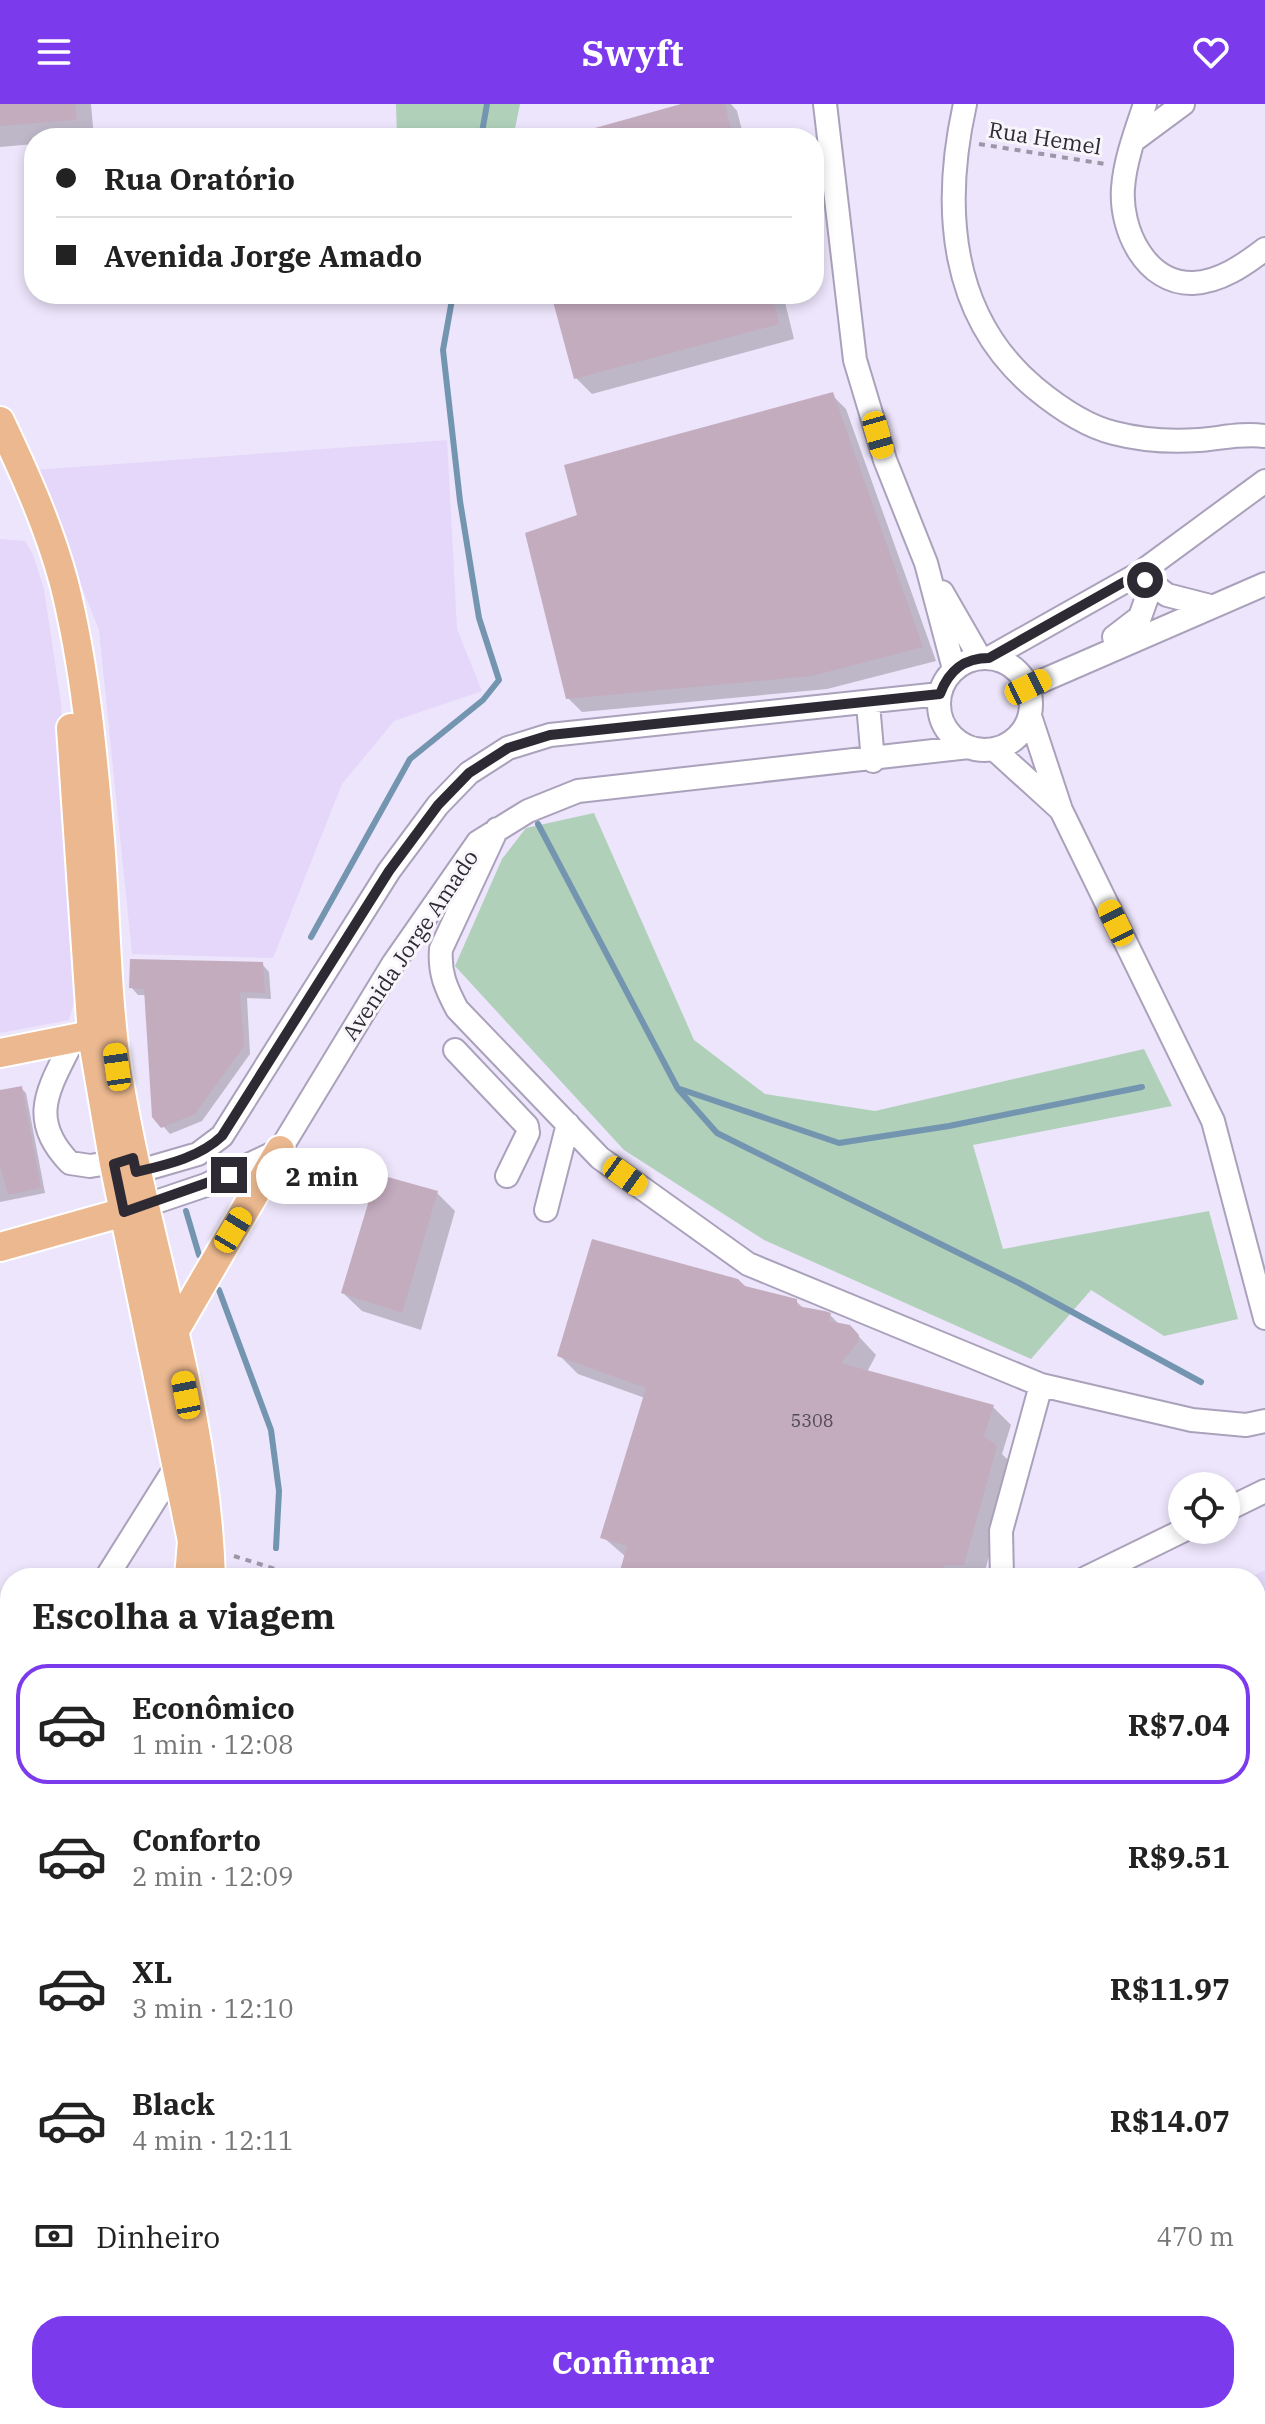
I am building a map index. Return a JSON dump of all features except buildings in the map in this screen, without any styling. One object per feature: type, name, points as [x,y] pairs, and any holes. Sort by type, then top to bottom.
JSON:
[{"type":"main road","points":[[0,421],[40,509],[63,583],[77,647],[95,783],[92,1036]]},
{"type":"main road","points":[[0,449],[48,580],[69,709],[92,1036],[127,1165],[176,1466],[192,1541],[190,1568]]},
{"type":"main road","points":[[0,1053],[92,1036]]},
{"type":"main road","points":[[174,1332],[280,1150]]},
{"type":"main road","points":[[0,1247],[134,1209]]},
{"type":"main road","points":[[134,1209],[174,1332],[204,1492],[210,1568]]},
{"type":"street","points":[[825,104],[855,360],[885,460],[926,563],[954,669]]},
{"type":"street","points":[[965,104],[957,140],[952,193],[961,275],[989,339],[1015,371],[1084,422],[1113,433],[1163,441],[1244,434],[1265,436]]},
{"type":"street","points":[[1145,104],[1123,187],[1124,217],[1132,242],[1146,262],[1168,276],[1190,283],[1214,279],[1243,266],[1265,249]]},
{"type":"street","points":[[1133,141],[1183,104]]},
{"type":"street","points":[[1030,716],[1023,731],[1010,743],[994,749],[969,747],[957,741],[942,720],[940,694],[954,669],[984,658],[1146,580],[1265,481]]},
{"type":"street","points":[[926,563],[984,658],[1013,667],[1028,687],[1030,716],[1061,810],[1213,1121],[1265,1318]]},
{"type":"street","points":[[1146,580],[1167,595],[1210,606]]},
{"type":"street","points":[[1077,663],[1140,617],[1146,580]]},
{"type":"street","points":[[1028,687],[1077,663],[1265,584]]},
{"type":"street","points":[[92,1036],[48,1086],[44,1105],[48,1133],[70,1163],[127,1165],[198,1154],[222,1136],[389,871],[438,805],[469,773],[508,748],[550,735],[868,704],[940,694]]},
{"type":"street","points":[[868,704],[873,761]]},
{"type":"street","name":"Avenida Jorge Amado","points":[[280,1150],[393,964],[478,842],[497,829],[528,811],[578,791],[873,761],[969,747]]},
{"type":"street","points":[[994,749],[1061,810]]},
{"type":"street","points":[[497,829],[441,949],[439,967],[457,1009],[600,1158],[748,1264],[1041,1385],[1192,1420],[1246,1425],[1265,1421]]},
{"type":"street","points":[[455,1050],[527,1126],[528,1133],[507,1176]]},
{"type":"street","points":[[546,1210],[568,1124]]},
{"type":"street","points":[[134,1209],[206,1185],[280,1150]]},
{"type":"street","points":[[1002,1568],[1001,1531],[1041,1385]]},
{"type":"street","points":[[112,1568],[194,1438]]},
{"type":"street","points":[[1240,1503],[1265,1491]]},
{"type":"street","points":[[1106,1568],[1168,1538]]},
{"type":"path","name":"Rua Hemel","points":[[957,140],[1128,168]]},
{"type":"path","points":[[230,1554],[273,1568]]},
{"type":"shaded area","points":[[447,440],[457,629],[482,691],[394,721],[342,784],[273,958],[132,954],[99,630],[35,470]]},
{"type":"shaded area","points":[[0,539],[25,541],[44,589],[61,703],[80,980],[69,1020],[0,1033]]},
{"type":"green space","points":[[396,104],[520,104],[515,128],[397,128]]},
{"type":"green space","points":[[594,813],[694,1040],[765,1094],[875,1111],[1144,1049],[1172,1106],[973,1145],[1003,1249],[1209,1211],[1238,1319],[1164,1336],[1091,1290],[1031,1359],[764,1240],[624,1150],[455,966],[502,859],[526,828]]},
{"type":"waterway","points":[[483,128],[487,104]]},
{"type":"waterway","points":[[311,937],[410,759],[483,700],[499,680],[479,618],[460,501],[443,350],[451,304]]},
{"type":"waterway","points":[[538,824],[678,1089],[717,1133],[1019,1283],[1201,1382]]},
{"type":"waterway","points":[[680,1089],[839,1143],[949,1126],[1142,1087]]},
{"type":"waterway","points":[[186,1211],[199,1255]]},
{"type":"waterway","points":[[219,1290],[271,1430],[279,1491],[276,1548]]},
{"type":"route","points":[[229,1175],[124,1212],[114,1164],[133,1158],[136,1172],[198,1154],[222,1136],[389,871],[438,805],[469,773],[508,748],[550,735],[868,704],[940,694],[945,680],[966,661],[989,658],[1140,573],[1145,580]]}]
